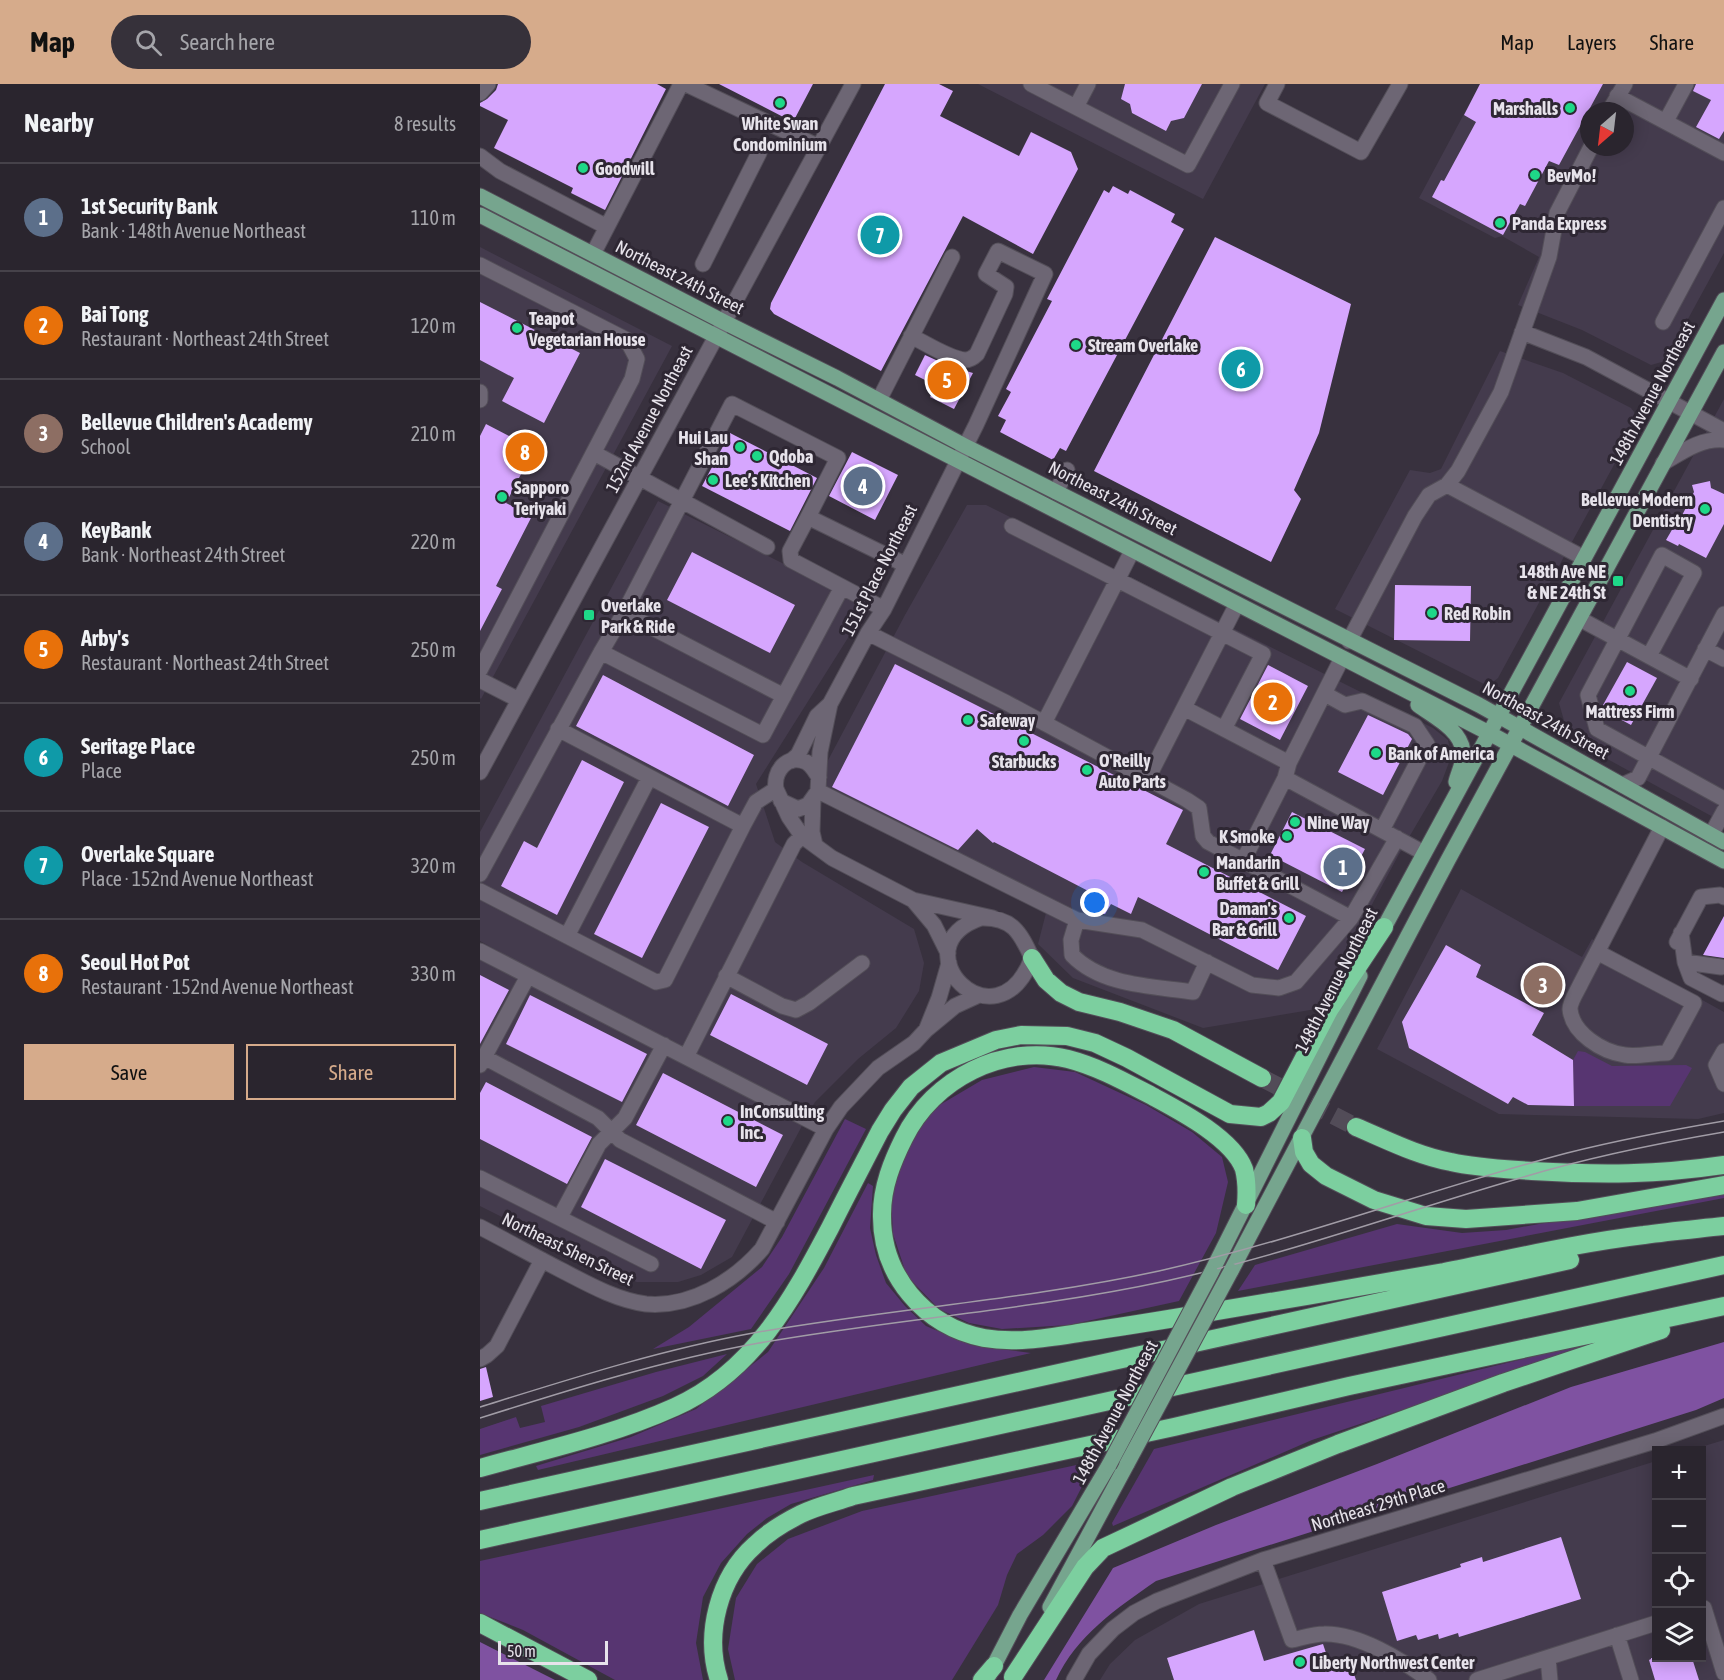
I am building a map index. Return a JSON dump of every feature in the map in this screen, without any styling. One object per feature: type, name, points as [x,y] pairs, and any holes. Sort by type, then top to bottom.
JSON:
[{"type":"highway","points":[[480,1468],[584,1439],[677,1406],[714,1384],[741,1361],[773,1327],[799,1287],[893,1110],[911,1087],[941,1063],[996,1040],[1041,1034],[1067,1036],[1095,1043],[1118,1053],[1230,1114],[1262,1116],[1281,1102],[1329,1010],[1384,927]]},
{"type":"highway","points":[[1032,958],[1046,980],[1061,993],[1079,1002],[1120,1012],[1173,1030],[1262,1078]]},
{"type":"highway","points":[[1246,1205],[1246,1179],[1243,1167],[1236,1155],[1213,1134],[1194,1121],[1162,1101],[1093,1067],[1067,1059],[1021,1056],[989,1063],[942,1089],[927,1102],[907,1132],[891,1166],[882,1213],[884,1240],[892,1268],[915,1301],[949,1326],[980,1337],[998,1340],[1042,1339],[1139,1324],[1337,1291],[1642,1235],[1724,1226]]},
{"type":"highway","points":[[1356,1127],[1416,1153],[1450,1162],[1485,1167],[1615,1175],[1680,1172],[1724,1165]]},
{"type":"highway","points":[[1302,1138],[1304,1152],[1311,1164],[1326,1176],[1374,1200],[1426,1216],[1466,1219],[1577,1211],[1724,1185]]},
{"type":"highway","points":[[480,1501],[1724,1226]]},
{"type":"highway","points":[[480,1540],[1724,1265]]},
{"type":"highway","points":[[719,1680],[714,1666],[712,1643],[716,1615],[724,1588],[736,1566],[754,1545],[778,1527],[804,1513],[853,1496],[1724,1306]]},
{"type":"highway","points":[[1012,1678],[1085,1567],[1103,1548],[1232,1486],[1380,1428],[1652,1333],[1724,1312]]},
{"type":"highway","points":[[480,1623],[588,1680]]},
{"type":"main road","name":"Northeast 24th Street","points":[[484,200],[879,400],[961,453],[1132,551],[1489,733],[1724,861]]},
{"type":"main road","name":"Northeast 24th Street","points":[[480,215],[716,337],[961,453],[1056,492],[1148,538],[1498,715],[1717,839]]},
{"type":"main road","points":[[528,240],[593,254]]},
{"type":"main road","name":"148th Avenue Northeast","points":[[987,1675],[1109,1465],[1246,1205],[1384,927],[1724,300]]},
{"type":"main road","name":"148th Avenue Northeast","points":[[1012,1678],[1302,1138],[1510,744],[1724,352]]},
{"type":"main road","points":[[1132,551],[1148,538]]},
{"type":"main road","points":[[1368,671],[1449,728],[1460,741],[1464,752],[1448,808]]},
{"type":"main road","points":[[1600,794],[1622,785]]},
{"type":"street","points":[[480,93],[488,84]]},
{"type":"street","points":[[593,254],[681,84]]},
{"type":"street","points":[[686,84],[819,147]]},
{"type":"street","name":"152nd Avenue Northeast","points":[[480,772],[853,84]]},
{"type":"street","points":[[1031,84],[1188,165],[1232,84]]},
{"type":"street","points":[[1076,107],[1088,84]]},
{"type":"street","points":[[1277,84],[1267,103],[1361,152],[1400,84]]},
{"type":"street","points":[[1666,121],[1686,84]]},
{"type":"street","points":[[1621,90],[1666,121],[1724,153]]},
{"type":"street","points":[[703,264],[759,153]]},
{"type":"street","points":[[480,156],[500,171],[607,227]]},
{"type":"street","points":[[1349,641],[1415,516],[1429,495],[1447,485],[1458,471],[1501,392],[1549,257],[1557,213],[1586,156]]},
{"type":"street","points":[[1663,322],[1724,208]]},
{"type":"street","name":"151st Place Northeast","points":[[809,841],[812,832],[820,752],[831,704],[906,565],[1045,274],[998,251],[987,274],[1006,287],[1005,294],[973,358],[966,360],[952,357],[911,336]]},
{"type":"street","points":[[879,400],[952,256]]},
{"type":"street","points":[[480,265],[627,340],[637,359],[632,379],[480,670]]},
{"type":"street","points":[[1522,332],[1586,357],[1724,431]]},
{"type":"street","points":[[480,392],[480,400]]},
{"type":"street","points":[[480,874],[624,613],[732,405],[838,458],[790,551],[791,560],[884,609]]},
{"type":"street","points":[[1663,464],[1698,444],[1713,439],[1724,440]]},
{"type":"street","points":[[594,453],[767,547]]},
{"type":"street","points":[[1056,492],[1067,470]]},
{"type":"street","points":[[1447,485],[1584,558]]},
{"type":"street","points":[[808,517],[906,565]]},
{"type":"street","points":[[1012,526],[1263,654],[1224,729]]},
{"type":"street","points":[[1044,723],[1132,551]]},
{"type":"street","points":[[1649,656],[1694,573],[1662,555],[1588,695],[1592,711],[1598,729],[1724,799]]},
{"type":"street","points":[[601,652],[763,735],[842,587]]},
{"type":"street","points":[[1148,778],[1237,604]]},
{"type":"street","points":[[624,613],[784,696]]},
{"type":"street","points":[[1622,785],[1638,778],[1724,614]]},
{"type":"street","points":[[1580,619],[1691,679]]},
{"type":"street","points":[[868,633],[1044,723],[1199,808],[1203,836],[1208,842],[1351,918]]},
{"type":"street","points":[[1705,649],[1724,659]]},
{"type":"street","points":[[1243,861],[1342,658]]},
{"type":"street","points":[[480,680],[519,700]]},
{"type":"street","points":[[1325,694],[1345,705],[1362,701],[1415,726],[1426,744],[1382,830]]},
{"type":"street","name":"151st Place Northeast","points":[[791,761],[798,755],[817,716],[831,704]]},
{"type":"street","points":[[1184,708],[1289,763]]},
{"type":"street","points":[[558,729],[743,826]]},
{"type":"street","points":[[913,900],[934,925],[952,974],[968,991],[992,996],[1004,993],[1022,976],[1032,958],[1016,929],[1006,921],[913,900],[820,851],[809,841],[778,795],[775,776],[784,764],[791,761],[811,765],[817,789],[1077,920],[1142,930],[1252,985],[1279,988],[1296,982],[1351,918],[1397,838]]},
{"type":"street","points":[[567,936],[649,778]]},
{"type":"street","points":[[1285,778],[1424,853]]},
{"type":"street","points":[[778,795],[792,808],[798,809],[817,789]]},
{"type":"street","points":[[480,891],[656,982],[665,980],[756,802],[778,795]]},
{"type":"street","points":[[1717,839],[1724,811]]},
{"type":"street","points":[[1597,952],[1694,1003],[1667,1053],[1624,1055],[1604,1048],[1579,1031],[1570,1006],[1597,952],[1662,827]]},
{"type":"street","points":[[686,1057],[794,844],[809,841]]},
{"type":"street","points":[[1723,893],[1701,897],[1678,939],[1691,978],[1724,993]]},
{"type":"street","points":[[926,1030],[939,998],[952,940],[969,922],[981,918],[993,918]]},
{"type":"street","points":[[1077,920],[1071,940],[1072,955],[1082,965],[1106,976],[1134,984],[1192,992],[1207,962]]},
{"type":"street","points":[[480,951],[826,1129]]},
{"type":"street","points":[[1685,962],[1721,967]]},
{"type":"street","points":[[726,976],[782,1006],[796,1010],[809,1003],[862,963]]},
{"type":"street","points":[[528,976],[482,1061],[598,1118],[620,1140],[777,1222]]},
{"type":"street","name":"Northeast Shen Street","points":[[480,1227],[590,1285],[625,1300],[648,1304],[669,1302],[692,1298],[711,1290],[732,1278],[762,1249],[826,1129],[841,1107],[871,1075],[914,1043],[955,1006],[979,995]]},
{"type":"street","points":[[560,1217],[599,1144],[626,1118],[664,1045]]},
{"type":"street","points":[[1724,1051],[1716,1065],[1724,1084]]},
{"type":"street","points":[[480,1178],[651,1264]]},
{"type":"street","points":[[480,1359],[497,1346],[542,1260]]},
{"type":"street","name":"Northeast 29th Place","points":[[1657,1446],[1724,1416]]},
{"type":"street","name":"Northeast 29th Place","points":[[1074,1680],[1089,1654],[1113,1629],[1134,1613],[1157,1601],[1263,1560],[1652,1447]]},
{"type":"street","points":[[1263,1560],[1292,1640],[1324,1634],[1354,1638],[1408,1665],[1429,1680]]},
{"type":"street","points":[[1703,1608],[1724,1674]]},
{"type":"street","points":[[1478,1680],[1652,1624]]},
{"type":"street","points":[[1617,1635],[1631,1680]]},
{"type":"street","points":[[1548,1658],[1550,1680]]},
{"type":"shaded area","points":[[978,84],[1265,84],[1203,199]]},
{"type":"shaded area","points":[[1480,84],[1724,84],[1724,253],[1665,361],[1651,365],[1582,330],[1518,305],[1539,257],[1502,236],[1495,238],[1419,198]]},
{"type":"shaded area","points":[[480,247],[672,346],[481,699],[480,698]]},
{"type":"shaded area","points":[[1500,351],[1563,373],[1631,408],[1634,417],[1630,425],[1634,428],[1498,678],[1488,686],[1335,609],[1410,470],[1430,473],[1441,469]]},
{"type":"shaded area","points":[[1724,399],[1724,823],[1569,738],[1559,703]]},
{"type":"shaded area","points":[[658,501],[868,606],[756,784],[775,842],[802,862],[914,929],[924,963],[919,991],[896,1028],[858,1059],[815,1102],[804,1121],[480,941],[480,832]]},
{"type":"shaded area","points":[[967,505],[986,505],[1433,728],[1448,740],[1451,757],[1442,781],[1398,856],[1316,1009],[1203,1028],[1073,978],[1038,944],[1046,913],[823,799],[825,766],[905,615]]},
{"type":"shaded area","points":[[1461,889],[1582,957],[1592,939],[1724,1012],[1724,1113],[1698,1119],[1499,1114],[1377,1049]]},
{"type":"shaded area","points":[[480,952],[803,1124],[732,1257],[701,1275],[678,1282],[637,1282],[480,1206]]},
{"type":"shaded area","points":[[1578,1051],[1585,1052],[1612,1066],[1686,1065],[1692,1068],[1670,1106],[1574,1106],[1573,1060]]},
{"type":"shaded area","points":[[1034,1067],[1075,1072],[1146,1105],[1192,1132],[1222,1157],[1228,1182],[1216,1233],[1179,1301],[1069,1325],[1002,1329],[969,1323],[939,1309],[907,1276],[893,1234],[891,1198],[900,1167],[915,1133],[938,1106],[982,1080]]},
{"type":"shaded area","points":[[845,1119],[866,1129],[789,1274],[751,1329],[653,1349],[689,1327],[762,1267],[782,1237]]},
{"type":"shaded area","points":[[868,1183],[873,1186],[870,1228],[876,1255],[886,1283],[905,1306],[926,1326],[971,1345],[1031,1353],[538,1470],[536,1466],[631,1437],[696,1409],[768,1352],[824,1268]]},
{"type":"shaded area","points":[[1724,1190],[1724,1198],[1238,1291],[1255,1265],[1397,1224],[1462,1233],[1506,1230]]},
{"type":"shaded area","points":[[1597,1341],[1593,1346],[1312,1440],[1113,1526],[1112,1523],[1154,1449]]},
{"type":"shaded area","points":[[1724,1342],[1724,1398],[1696,1410],[1156,1581],[1112,1613],[1086,1636],[1064,1664],[1056,1680],[1044,1680],[1113,1568],[1216,1525],[1571,1387]]},
{"type":"shaded area","points":[[727,1354],[703,1376],[663,1396],[579,1427],[480,1455],[480,1429],[516,1417],[520,1428],[545,1422],[541,1406]]},
{"type":"shaded area","points":[[1724,1440],[1724,1680],[1100,1680],[1110,1664],[1135,1640],[1199,1604],[1652,1462],[1652,1662],[1706,1662],[1704,1446]]},
{"type":"shaded area","points":[[1095,1461],[1072,1506],[1043,1535],[1017,1554],[1007,1575],[998,1605],[952,1680],[735,1680],[728,1649],[736,1598],[757,1564],[788,1539],[862,1511]]},
{"type":"shaded area","points":[[874,1475],[873,1480],[791,1504],[767,1518],[747,1534],[721,1563],[703,1597],[696,1643],[703,1680],[615,1680],[523,1630],[480,1613],[480,1561]]},
{"type":"shaded area","points":[[480,1642],[555,1680],[480,1680]]},
{"type":"building","name":"Goodwill","points":[[498,84],[657,84],[666,89],[605,210],[571,193],[573,188],[494,148],[508,120],[480,106],[480,103],[496,90]]},
{"type":"building","name":"White Swan Condominium","points":[[719,84],[813,84],[793,122]]},
{"type":"building","points":[[885,84],[939,84],[953,91],[940,116],[1019,156],[1031,132],[1071,152],[1078,169],[1033,254],[963,216],[881,371],[774,314],[770,309],[771,303]]},
{"type":"building","points":[[1125,84],[1202,84],[1184,118],[1171,121],[1166,131],[1132,113],[1130,104],[1121,99]]},
{"type":"building","points":[[1480,84],[1603,84],[1593,102],[1580,102],[1580,126],[1559,165],[1549,161],[1525,206],[1520,204],[1503,235],[1432,197],[1441,180],[1444,181],[1476,122],[1464,115]]},
{"type":"building","points":[[1696,84],[1724,84],[1724,131],[1719,139],[1696,127],[1711,100],[1693,91]]},
{"type":"building","name":"Stream Overlake","points":[[1113,186],[1128,194],[1130,190],[1175,214],[1171,222],[1184,229],[1066,451],[1060,448],[1053,460],[1000,432],[1006,420],[998,416],[1011,392],[1006,389],[1052,301],[1047,299],[1104,190],[1109,193]]},
{"type":"building","points":[[1215,237],[1351,304],[1319,433],[1294,490],[1301,499],[1271,562],[1094,471]]},
{"type":"building","points":[[480,302],[580,353],[544,423],[502,401],[514,378],[480,360]]},
{"type":"building","points":[[925,355],[949,366],[973,373],[954,409],[930,397],[937,386],[915,375]]},
{"type":"building","points":[[486,424],[534,449],[506,503],[532,516],[496,586],[502,589],[480,631],[480,436]]},
{"type":"building","points":[[730,433],[817,478],[790,531],[702,486]]},
{"type":"building","points":[[852,452],[898,475],[875,520],[829,496]]},
{"type":"building","name":"Bellevue Modern Dentistry","points":[[1710,481],[1711,488],[1724,494],[1724,524],[1706,558],[1666,540],[1673,528],[1675,529],[1694,492],[1692,485]]},
{"type":"building","points":[[692,552],[795,605],[770,653],[667,600]]},
{"type":"building","name":"Red Robin","points":[[1395,585],[1471,586],[1470,641],[1394,640]]},
{"type":"building","name":"Mattress Firm","points":[[1627,662],[1657,678],[1631,725],[1605,711],[1603,705]]},
{"type":"building","points":[[895,664],[1183,810],[1166,844],[1306,916],[1278,970],[1138,897],[1131,914],[1111,904],[1105,914],[1097,913],[1090,909],[1094,894],[993,843],[977,829],[958,850],[832,787]]},
{"type":"building","points":[[1268,665],[1308,686],[1280,740],[1240,719]]},
{"type":"building","points":[[603,675],[754,755],[728,806],[576,726]]},
{"type":"building","name":"Bank of America","points":[[1368,715],[1408,734],[1412,739],[1383,795],[1338,772]]},
{"type":"building","points":[[582,760],[624,782],[557,915],[501,886],[524,841],[537,848]]},
{"type":"building","points":[[661,803],[709,827],[642,958],[594,934]]},
{"type":"building","points":[[1292,812],[1365,849],[1342,892],[1270,855]]},
{"type":"building","points":[[1724,916],[1724,958],[1703,955]]},
{"type":"building","points":[[1446,945],[1481,965],[1476,977],[1544,1013],[1532,1035],[1573,1060],[1574,1106],[1528,1105],[1513,1097],[1508,1104],[1409,1048],[1402,1022]]},
{"type":"building","points":[[480,975],[509,990],[480,1044]]},
{"type":"building","points":[[731,994],[828,1044],[807,1085],[710,1035]]},
{"type":"building","points":[[530,995],[647,1054],[622,1102],[506,1044]]},
{"type":"building","points":[[663,1073],[783,1135],[756,1187],[636,1125]]},
{"type":"building","points":[[486,1082],[592,1137],[567,1184],[480,1139],[480,1093]]},
{"type":"building","points":[[605,1159],[726,1220],[701,1269],[581,1207]]},
{"type":"building","points":[[486,1367],[493,1397],[480,1401],[480,1369]]},
{"type":"building","points":[[1561,1537],[1581,1599],[1459,1637],[1458,1633],[1439,1639],[1438,1634],[1418,1640],[1416,1635],[1397,1641],[1382,1592],[1461,1567],[1460,1564],[1482,1557],[1483,1562]]},
{"type":"building","points":[[1254,1630],[1264,1661],[1323,1644],[1332,1671],[1351,1665],[1356,1680],[1174,1680],[1167,1658]]},
{"type":"building","points":[[1651,1659],[1652,1662],[1693,1662],[1699,1680],[1655,1680],[1649,1660]]},
{"type":"tunnel","points":[[1262,1078],[1356,1127]]},
{"type":"tram line","points":[[480,1407],[615,1366],[718,1340],[855,1317],[1058,1290],[1159,1271],[1262,1245],[1567,1153],[1645,1135],[1724,1121]]},
{"type":"tram line","points":[[480,1418],[618,1376],[724,1350],[861,1327],[1065,1300],[1210,1271],[1568,1164],[1724,1132]]},
{"type":"place","name":"White Swan Condominium","points":[[780,103]]},
{"type":"place","name":"Marshalls","points":[[1570,108]]},
{"type":"place","name":"Goodwill","points":[[583,168]]},
{"type":"place","name":"BevMo!","points":[[1535,175]]},
{"type":"place","name":"Panda Express","points":[[1500,223]]},
{"type":"place","name":"Overlake Square","points":[[880,235]]},
{"type":"place","name":"Teapot Vegetarian House","points":[[517,328]]},
{"type":"place","name":"Stream Overlake","points":[[1076,345]]},
{"type":"place","name":"Seritage Place","points":[[1241,369]]},
{"type":"place","name":"Arby's","points":[[947,380]]},
{"type":"place","name":"Hui Lau Shan","points":[[740,447]]},
{"type":"place","name":"Seoul Hot Pot","points":[[525,452]]},
{"type":"place","name":"Qdoba","points":[[757,456]]},
{"type":"place","name":"Lee’s Kitchen","points":[[713,480]]},
{"type":"place","name":"KeyBank","points":[[863,486]]},
{"type":"place","name":"Sapporo Teriyaki","points":[[502,497]]},
{"type":"place","name":"Bellevue Modern Dentistry","points":[[1705,509]]},
{"type":"place","name":"148th Ave NE & NE 24th St","points":[[1618,581]]},
{"type":"place","name":"Red Robin","points":[[1432,613]]},
{"type":"place","name":"Overlake Park & Ride","points":[[589,615]]},
{"type":"place","name":"Mattress Firm","points":[[1630,691]]},
{"type":"place","name":"Bai Tong","points":[[1273,702]]},
{"type":"place","name":"Safeway","points":[[968,720]]},
{"type":"place","name":"Starbucks","points":[[1024,741]]},
{"type":"place","name":"Bank of America","points":[[1376,753]]},
{"type":"place","name":"O'Reilly Auto Parts","points":[[1087,770]]},
{"type":"place","name":"Nine Way","points":[[1295,822]]},
{"type":"place","name":"K Smoke","points":[[1287,836]]},
{"type":"place","name":"1st Security Bank","points":[[1343,867]]},
{"type":"place","name":"Mandarin Buffet & Grill","points":[[1204,872]]},
{"type":"place","name":"Daman's Bar & Grill","points":[[1289,918]]},
{"type":"place","name":"Bellevue Children's Academy","points":[[1543,985]]},
{"type":"place","name":"InConsulting Inc.","points":[[728,1121]]},
{"type":"place","name":"Liberty Northwest Center","points":[[1300,1662]]}]
